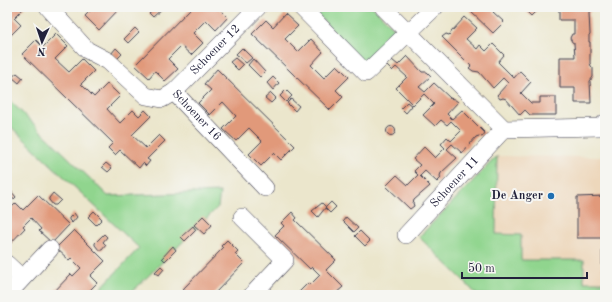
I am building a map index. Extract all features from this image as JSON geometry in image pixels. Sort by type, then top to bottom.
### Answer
[{"type":"street","name":"Schoener 12","points":[[174,92],[258,7]]},
{"type":"street","points":[[301,7],[366,73],[435,7]]},
{"type":"street","points":[[383,7],[504,129],[600,127],[605,123]]},
{"type":"street","name":"Schoener 16","points":[[51,8],[87,50],[108,61],[146,96],[162,99],[174,92],[265,188]]},
{"type":"street","name":"Schoener 11","points":[[406,235],[504,129]]},
{"type":"street","points":[[242,217],[285,260],[255,294]]},
{"type":"street","points":[[7,295],[50,249]]},
{"type":"street","points":[[7,264],[22,278]]},
{"type":"shaded area","name":"De Anger","points":[[497,156],[605,157],[605,282],[584,283],[584,260],[521,260],[496,234]]},
{"type":"green space","points":[[310,7],[373,7],[400,34],[367,67]]},
{"type":"green space","points":[[7,98],[108,196],[220,192],[218,207],[129,295],[108,295],[101,288],[139,248],[7,123]]},
{"type":"green space","points":[[497,156],[496,234],[521,235],[521,260],[584,260],[584,282],[605,282],[605,295],[477,295],[419,237]]},
{"type":"building","points":[[7,7],[25,7],[14,18],[21,25],[7,39]]},
{"type":"building","points":[[90,7],[121,7],[99,30],[85,16],[92,9]]},
{"type":"building","points":[[156,7],[164,7],[153,17],[149,13]]},
{"type":"building","points":[[192,7],[218,7],[228,17],[216,30],[206,20],[193,33],[203,43],[191,55],[181,46],[168,59],[178,69],[165,81],[155,71],[149,78],[135,65]]},
{"type":"building","points":[[472,7],[498,7],[493,12],[504,22],[493,33],[469,10]]},
{"type":"building","points":[[530,7],[537,7],[538,9],[531,16],[526,11]]},
{"type":"building","points":[[559,7],[592,7],[589,13],[590,63],[593,68],[593,77],[590,81],[591,103],[575,103],[575,88],[560,88],[560,57],[575,57],[574,43],[570,38],[572,34],[574,34],[574,20],[559,20]]},
{"type":"building","points":[[285,14],[298,26],[285,39],[298,52],[311,39],[323,52],[311,65],[324,78],[337,65],[349,77],[336,90],[343,97],[330,110],[252,34],[266,20],[273,27]]},
{"type":"building","points":[[465,17],[477,28],[466,39],[477,49],[480,45],[486,51],[493,44],[504,55],[498,62],[514,78],[520,71],[531,82],[521,93],[531,103],[540,103],[540,97],[556,97],[556,115],[530,115],[525,110],[520,115],[506,99],[500,99],[497,95],[508,83],[503,78],[493,88],[479,72],[473,71],[469,68],[471,66],[442,37],[446,34],[449,35]]},
{"type":"building","points":[[135,28],[139,32],[128,43],[124,39]]},
{"type":"building","points":[[56,34],[68,46],[55,59],[69,72],[82,59],[94,71],[81,84],[94,97],[107,84],[120,96],[107,109],[120,123],[133,110],[139,116],[145,110],[151,116],[132,135],[146,148],[159,135],[165,141],[147,159],[150,161],[146,166],[143,163],[139,168],[120,150],[115,155],[108,148],[113,143],[22,54],[36,40],[43,47]]},
{"type":"building","points":[[116,48],[122,54],[117,59],[111,54]]},
{"type":"building","points":[[242,48],[252,58],[246,63],[236,54]]},
{"type":"building","points":[[407,56],[422,72],[427,72],[431,76],[419,87],[425,92],[434,83],[449,98],[458,102],[447,114],[452,119],[462,110],[485,133],[482,137],[476,137],[462,153],[452,144],[447,149],[457,158],[441,173],[441,178],[437,182],[425,171],[420,176],[430,186],[414,200],[414,206],[410,209],[386,186],[397,175],[408,185],[418,175],[414,171],[420,165],[413,159],[424,147],[435,158],[445,148],[441,144],[447,137],[451,141],[461,131],[451,121],[447,125],[441,120],[435,126],[423,115],[434,104],[424,94],[413,105],[396,88],[407,77],[396,67],[392,71],[386,65],[392,60],[398,65]]},
{"type":"building","points":[[235,58],[243,65],[238,70],[230,62]]},
{"type":"building","points":[[253,59],[265,72],[260,77],[248,65]]},
{"type":"building","points":[[217,69],[295,146],[281,160],[274,153],[261,166],[249,154],[262,141],[249,128],[236,141],[223,129],[236,116],[223,102],[210,115],[198,103],[211,90],[204,84]]},
{"type":"building","points":[[17,73],[23,78],[19,83],[12,77]]},
{"type":"building","points":[[273,77],[279,83],[273,90],[267,83]]},
{"type":"building","points":[[286,90],[292,96],[286,102],[280,96]]},
{"type":"building","points":[[271,93],[276,98],[271,103],[265,98]]},
{"type":"building","points":[[291,99],[299,106],[295,111],[287,103]]},
{"type":"building","points":[[407,102],[412,106],[406,113],[401,108]]},
{"type":"building","points":[[389,127],[393,127],[395,131],[393,135],[389,135],[387,133],[387,129]]},
{"type":"building","points":[[106,163],[112,168],[108,172],[102,167]]},
{"type":"building","points":[[11,191],[16,197],[14,199],[11,199],[7,195]]},
{"type":"building","points":[[53,193],[61,200],[56,205],[53,205],[49,200]]},
{"type":"building","points":[[38,195],[69,225],[52,243],[39,231],[41,229],[31,218],[23,226],[25,228],[7,247],[7,212],[16,203],[23,210]]},
{"type":"building","points":[[605,196],[605,238],[577,238],[577,197]]},
{"type":"building","points":[[331,202],[336,207],[330,213],[325,208]]},
{"type":"building","points":[[322,203],[326,207],[318,217],[312,211]]},
{"type":"building","points":[[94,211],[102,219],[96,225],[88,217]]},
{"type":"building","points":[[292,212],[297,218],[295,220],[336,260],[326,270],[343,287],[335,294],[333,292],[331,295],[296,295],[308,283],[310,285],[320,275],[312,267],[310,269],[275,235],[284,226],[281,223]]},
{"type":"building","points":[[74,213],[77,217],[72,223],[69,218]]},
{"type":"building","points":[[203,216],[212,225],[204,234],[194,225]]},
{"type":"building","points":[[346,217],[358,228],[354,232],[343,221]]},
{"type":"building","points":[[193,226],[196,230],[185,241],[181,237]]},
{"type":"building","points":[[74,230],[105,261],[90,276],[97,283],[85,295],[51,295],[71,274],[73,276],[81,268],[71,258],[69,260],[56,248]]},
{"type":"building","points":[[360,231],[370,241],[365,246],[355,236]]},
{"type":"building","points":[[104,234],[107,237],[103,242],[106,245],[102,250],[99,250],[95,243]]},
{"type":"building","points":[[227,240],[238,251],[235,254],[244,263],[213,295],[182,295],[185,291],[183,289],[223,248],[221,246]]},
{"type":"building","points":[[173,246],[176,250],[165,261],[162,258]]},
{"type":"building","points":[[602,246],[605,246],[605,270],[602,270]]},
{"type":"building","points":[[161,266],[164,269],[159,275],[155,272]]},
{"type":"place","name":"De Anger","points":[[551,196]]}]
